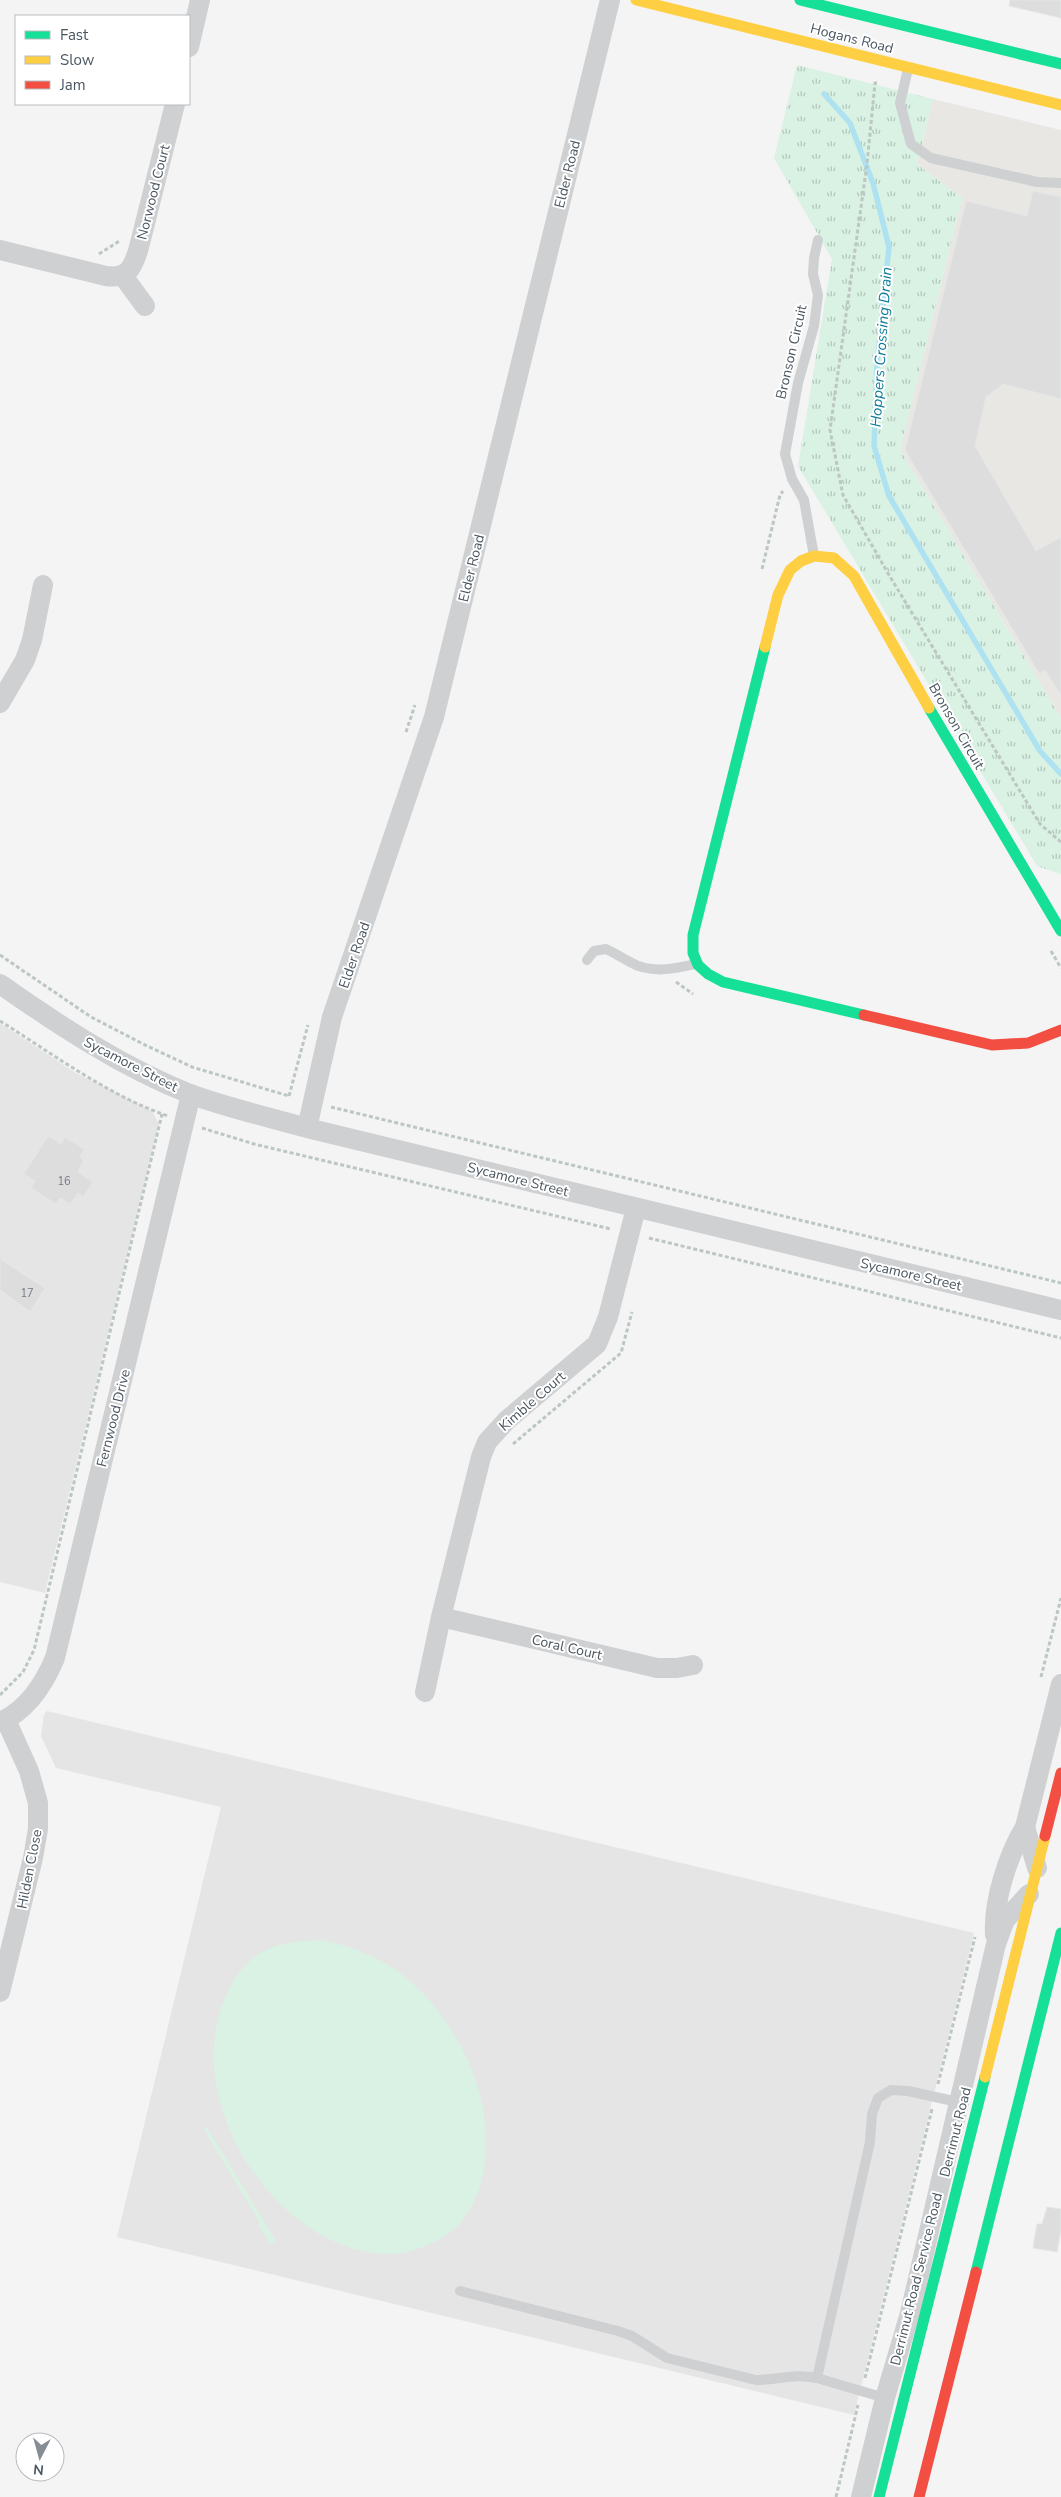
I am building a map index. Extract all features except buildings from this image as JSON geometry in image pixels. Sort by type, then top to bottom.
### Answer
[{"type":"main road","name":"Hogans Road","points":[[636,0],[1061,105]]},
{"type":"main road","name":"Hogans Road","points":[[800,0],[1061,64]]},
{"type":"main road","name":"Bronson Circuit","points":[[814,556],[826,556],[839,561],[854,576],[977,792],[1061,931]]},
{"type":"main road","points":[[814,556],[802,560],[790,570],[777,599],[693,935],[691,951],[696,963],[707,974],[723,982],[992,1045],[1010,1047],[1027,1045],[1061,1030]]},
{"type":"main road","name":"Derrimut Road","points":[[878,2497],[1061,1774]]},
{"type":"main road","points":[[919,2497],[1061,1933]]},
{"type":"street","points":[[190,42],[200,0]]},
{"type":"street","name":"Elder Road","points":[[307,1128],[332,1018],[434,717],[610,0]]},
{"type":"street","name":"Norwood Court","points":[[123,276],[130,271],[138,251],[175,105]]},
{"type":"street","points":[[0,250],[106,276],[123,276],[145,306]]},
{"type":"street","points":[[0,703],[25,660],[32,640],[43,585]]},
{"type":"street","name":"Sycamore Street","points":[[0,984],[71,1032],[121,1061],[191,1094],[307,1128],[1061,1310]]},
{"type":"street","name":"Fernwood Drive","points":[[3,1721],[31,1699],[44,1683],[55,1658],[191,1094]]},
{"type":"street","name":"Kimble Court","points":[[425,1692],[440,1617],[473,1482],[488,1442],[507,1420],[597,1344],[608,1317],[636,1208]]},
{"type":"street","name":"Coral Court","points":[[440,1617],[657,1668],[677,1668],[693,1665]]},
{"type":"street","name":"Derrimut Road Service Road","points":[[996,1944],[998,1904],[1013,1848],[1025,1827],[1061,1684]]},
{"type":"street","name":"Hilden Close","points":[[0,1992],[34,1858],[38,1829],[38,1803],[30,1770],[3,1721]]},
{"type":"street","points":[[1025,1827],[1037,1868]]},
{"type":"street","name":"Derrimut Road Service Road","points":[[860,2497],[885,2398],[910,2313],[996,1944],[1005,1920],[1031,1893]]},
{"type":"lane","points":[[908,67],[900,103],[912,144],[931,158],[1037,182],[1061,183]]},
{"type":"lane","name":"Bronson Circuit","points":[[814,556],[804,500],[792,480],[785,454],[798,383],[814,326],[818,295],[813,266],[818,240]]},
{"type":"lane","points":[[587,960],[594,951],[606,949],[631,963],[651,969],[669,970],[696,963]]},
{"type":"lane","points":[[818,2378],[870,2142],[872,2114],[878,2098],[891,2090],[958,2102]]},
{"type":"lane","points":[[460,2291],[618,2331],[632,2336],[667,2358],[756,2380],[771,2380],[800,2374],[885,2398]]},
{"type":"path","points":[[875,83],[867,164],[830,430],[844,495],[894,583],[1040,824],[1061,842]]},
{"type":"path","points":[[76,268],[121,240],[124,231]]},
{"type":"path","points":[[761,572],[780,495],[792,480]]},
{"type":"path","points":[[405,736],[416,700]]},
{"type":"path","points":[[0,954],[92,1017],[192,1067],[313,1103],[773,1212],[1061,1283]]},
{"type":"path","points":[[669,970],[676,982],[686,991],[699,997]]},
{"type":"path","points":[[289,1096],[310,1018]]},
{"type":"path","points":[[0,1021],[81,1072],[149,1109],[254,1144],[1061,1338]]},
{"type":"path","points":[[0,1695],[24,1672],[34,1650],[162,1114]]},
{"type":"path","points":[[647,1248],[650,1238]]},
{"type":"path","points":[[510,1447],[621,1353],[633,1305]]},
{"type":"path","points":[[1040,1682],[1061,1598]]},
{"type":"path","points":[[836,2497],[976,1932]]},
{"type":"shaded area","points":[[933,99],[1061,130],[1061,718],[900,450],[962,198],[917,164]]},
{"type":"shaded area","points":[[0,1023],[76,1073],[152,1111],[159,1124],[45,1593],[0,1582]]},
{"type":"shaded area","points":[[47,1711],[974,1933],[854,2415],[117,2237],[221,1807],[56,1768],[41,1736],[44,1714]]},
{"type":"green space","points":[[797,65],[933,99],[917,164],[962,198],[900,450],[1061,718],[1061,874],[1037,866],[798,466],[832,259],[774,158]]},
{"type":"green space","points":[[322,1940],[370,1955],[412,1983],[434,2006],[453,2033],[468,2062],[479,2092],[485,2124],[485,2158],[483,2175],[472,2206],[463,2220],[452,2231],[430,2244],[408,2252],[386,2254],[354,2249],[323,2236],[295,2217],[270,2193],[248,2164],[231,2132],[219,2099],[214,2064],[216,2030],[226,1996],[235,1979],[245,1965],[267,1950],[287,1943]]},
{"type":"green space","points":[[207,2128],[276,2241],[270,2244],[258,2224],[260,2223],[204,2129]]},
{"type":"waterway","name":"Hoppers Crossing Drain","points":[[824,94],[850,123],[873,183],[889,247],[877,364],[874,446],[889,496],[1040,751],[1061,774]]},
{"type":"traffic: fast","points":[[800,0],[1061,64]]},
{"type":"traffic: fast","points":[[765,647],[693,935],[693,953],[698,965],[708,974],[723,982],[864,1015]]},
{"type":"traffic: fast","points":[[929,708],[1061,931]]},
{"type":"traffic: fast","points":[[976,2272],[1061,1933]]},
{"type":"traffic: fast","points":[[879,2497],[985,2077]]},
{"type":"traffic: slow","points":[[636,0],[1061,105]]},
{"type":"traffic: slow","points":[[765,647],[778,595],[790,570],[801,561],[814,556],[834,558],[854,576],[929,708]]},
{"type":"traffic: slow","points":[[985,2077],[1045,1836]]},
{"type":"traffic: jam","points":[[864,1015],[992,1045],[1028,1043],[1061,1030]]},
{"type":"traffic: jam","points":[[1045,1836],[1061,1773]]},
{"type":"traffic: jam","points":[[919,2497],[976,2272]]}]
